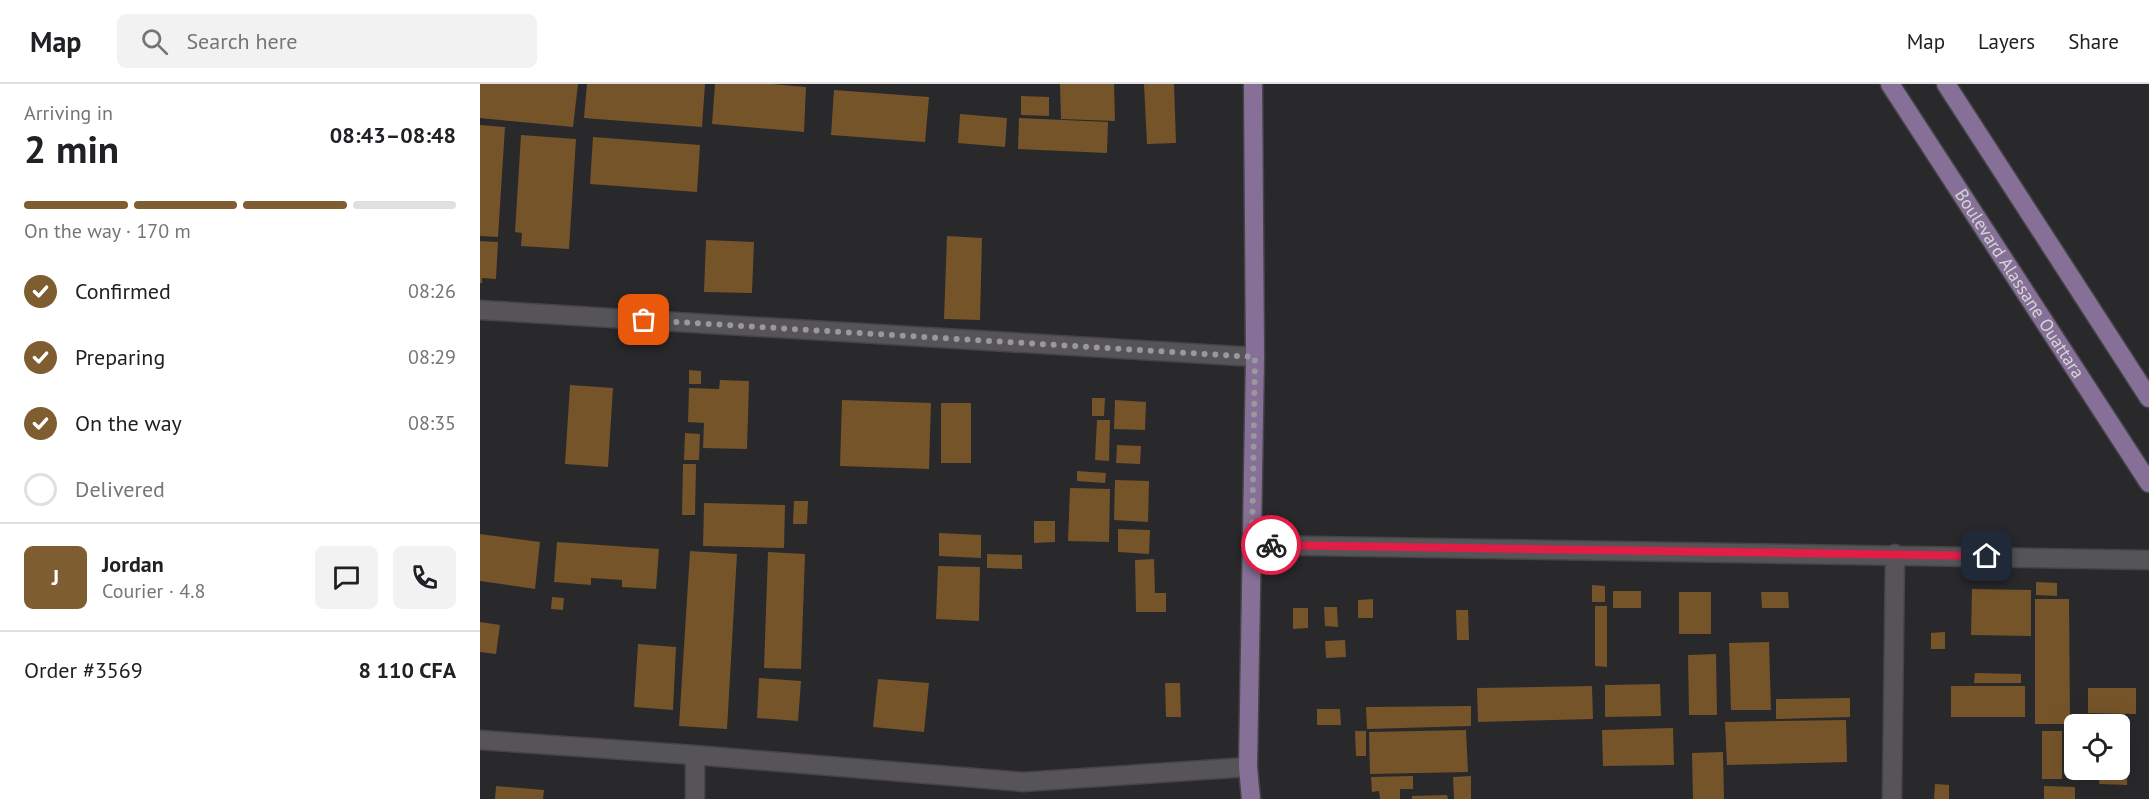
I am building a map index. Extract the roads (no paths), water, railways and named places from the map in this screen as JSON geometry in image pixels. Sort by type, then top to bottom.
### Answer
[{"type":"main road","points":[[1251,799],[1248,767],[1255,357],[1253,84]]},
{"type":"main road","name":"Boulevard Alassane Ouattara","points":[[1890,84],[2149,483]]},
{"type":"main road","points":[[1946,84],[2149,398]]},
{"type":"street","points":[[480,310],[1255,357]]},
{"type":"street","points":[[1252,545],[2149,560]]},
{"type":"street","points":[[1892,799],[1895,554]]},
{"type":"street","points":[[480,740],[695,754],[1023,791],[1248,767]]},
{"type":"street","points":[[695,754],[695,799]]}]
